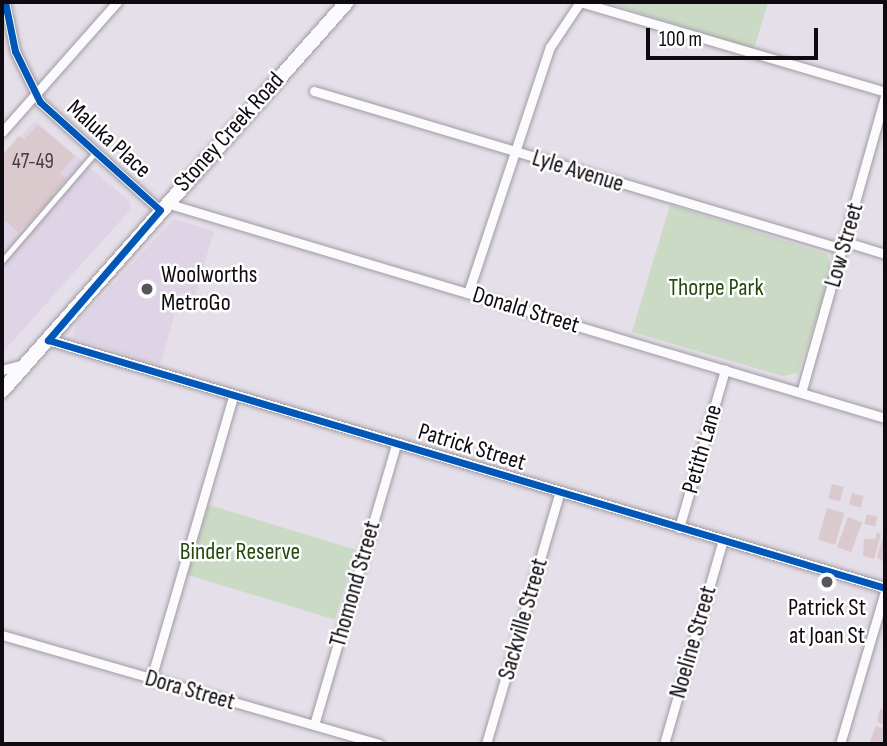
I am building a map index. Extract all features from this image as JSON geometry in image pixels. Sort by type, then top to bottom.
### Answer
[{"type":"main road","name":"Stoney Creek Road","points":[[2,391],[163,206],[347,2]]},
{"type":"street","points":[[5,2],[15,51],[35,94]]},
{"type":"street","points":[[2,132],[117,2]]},
{"type":"street","points":[[468,292],[550,47],[580,2],[885,94]]},
{"type":"street","name":"Lyle Avenue","points":[[314,90],[515,152],[844,246],[885,254]]},
{"type":"street","name":"Maluka Place","points":[[35,94],[95,153],[163,206]]},
{"type":"street","name":"Low Street","points":[[801,393],[885,94]]},
{"type":"street","name":"Donald Street","points":[[163,206],[468,292],[885,418]]},
{"type":"street","name":"Patrick Street","points":[[48,340],[885,590]]},
{"type":"street","points":[[2,370],[28,362]]},
{"type":"street","name":"Petith Lane","points":[[678,528],[725,370]]},
{"type":"street","points":[[151,679],[233,397]]},
{"type":"street","name":"Thomond Street","points":[[314,725],[396,444]]},
{"type":"street","name":"Sackville Street","points":[[486,744],[559,494]]},
{"type":"street","name":"Noeline Street","points":[[664,744],[723,540]]},
{"type":"street","points":[[840,744],[885,590]]},
{"type":"street","name":"Dora Street","points":[[2,635],[379,744]]},
{"type":"lane","points":[[2,261],[95,153]]},
{"type":"shaded area","points":[[35,121],[129,201],[131,209],[2,353],[2,158]]},
{"type":"shaded area","points":[[174,219],[214,231],[195,296],[181,293],[160,365],[73,338],[76,324]]},
{"type":"green space","points":[[606,2],[768,2],[754,49]]},
{"type":"green space","name":"Thorpe Park","points":[[670,205],[827,254],[832,269],[798,373],[783,376],[632,332]]},
{"type":"green space","name":"Binder Reserve","points":[[209,505],[356,550],[335,620],[188,575]]},
{"type":"building","points":[[38,125],[75,156],[60,173],[67,179],[52,194],[55,196],[18,232],[2,218],[2,156],[19,136],[24,140]]},
{"type":"building","points":[[832,484],[844,487],[840,501],[828,499]]},
{"type":"building","points":[[852,493],[864,496],[861,508],[849,505]]},
{"type":"building","points":[[827,508],[844,513],[835,545],[818,540]]},
{"type":"building","points":[[867,514],[878,517],[875,527],[864,524]]},
{"type":"building","points":[[848,517],[862,522],[851,552],[837,547]]},
{"type":"building","points":[[885,531],[885,563],[877,557]]},
{"type":"building","points":[[877,532],[881,535],[874,559],[863,556],[864,539],[875,539]]},
{"type":"building","points":[[880,709],[885,710],[885,726],[877,721]]},
{"type":"building","points":[[876,726],[885,729],[885,744],[869,744]]},
{"type":"cycle path","points":[[5,2],[15,51],[40,102],[160,210],[48,340],[885,588]]},
{"type":"place","name":"Woolworths MetroGo","points":[[147,289]]},
{"type":"place","name":"Patrick St at Joan St","points":[[827,582]]}]
